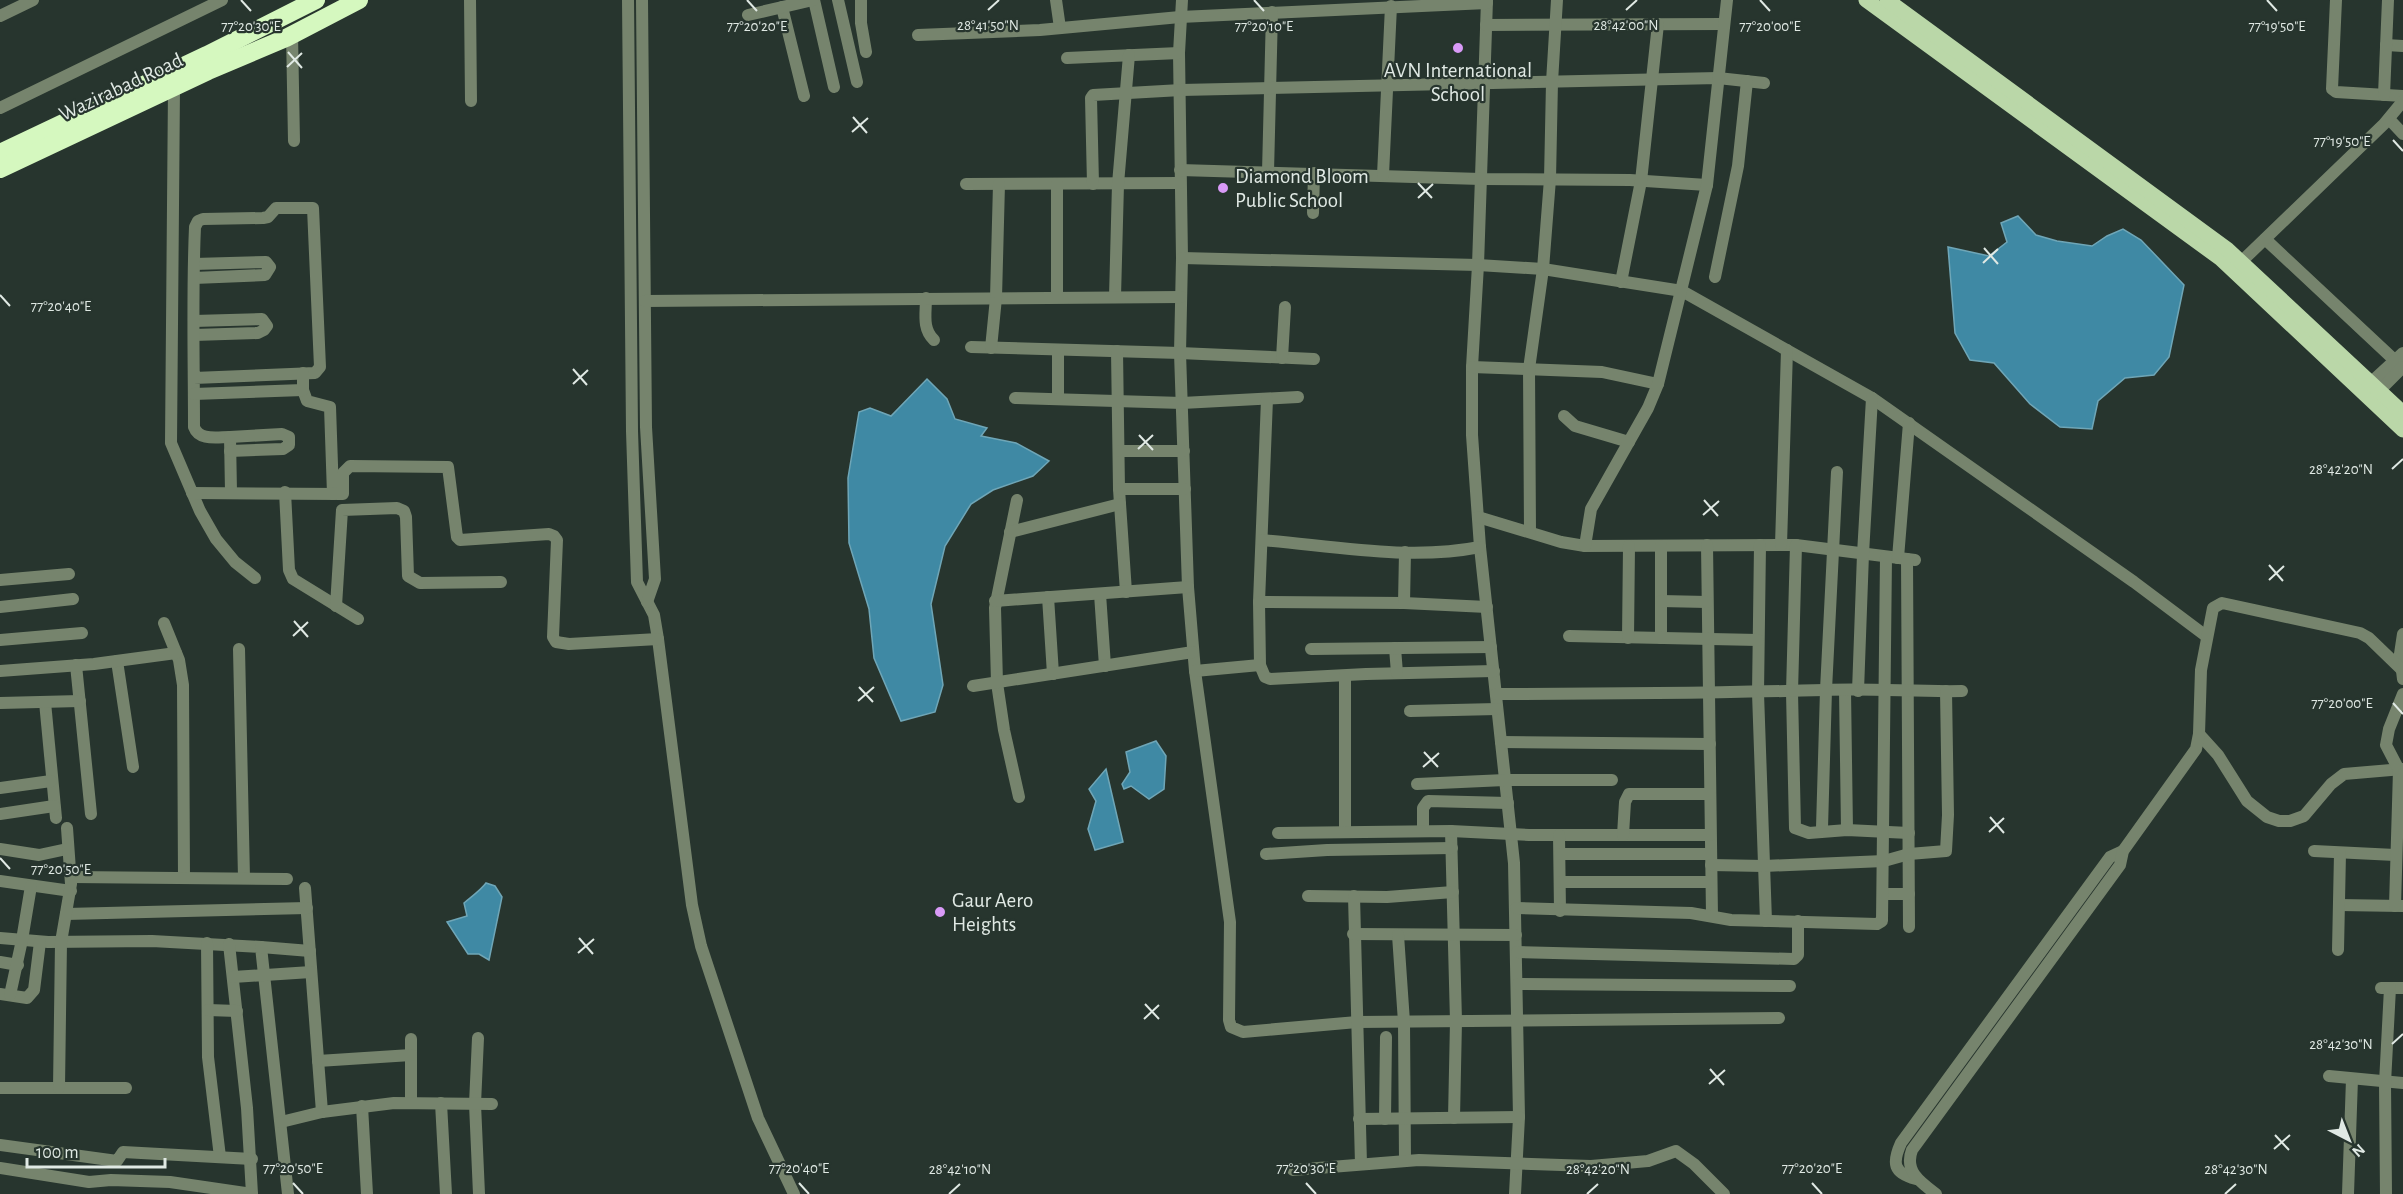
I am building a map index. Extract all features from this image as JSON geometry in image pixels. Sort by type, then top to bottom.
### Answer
[{"type":"highway","name":"Wazirabad Road","points":[[0,153],[207,55],[316,0]]},
{"type":"highway","name":"Wazirabad Road","points":[[0,169],[289,36],[359,0]]},
{"type":"main road","points":[[1866,0],[1996,87],[2242,261],[2371,390],[2403,430]]},
{"type":"main road","points":[[1887,0],[1996,87],[2221,259],[2371,390],[2403,414]]},
{"type":"street","points":[[0,16],[33,0]]},
{"type":"street","points":[[0,108],[222,0]]},
{"type":"street","points":[[470,0],[471,101]]},
{"type":"street","points":[[628,0],[632,431],[637,582],[654,615],[692,906],[701,946],[758,1118],[794,1194]]},
{"type":"street","points":[[642,0],[645,427],[655,579],[647,602]]},
{"type":"street","points":[[748,15],[813,0],[834,87]]},
{"type":"street","points":[[838,0],[857,82]]},
{"type":"street","points":[[861,0],[861,23],[866,52]]},
{"type":"street","points":[[1056,0],[1060,28]]},
{"type":"street","points":[[1182,0],[1179,53],[1182,258],[1180,353],[1188,587],[1195,671],[1230,922],[1229,1020],[1231,1027],[1237,1031],[1252,1032],[1357,1022],[1779,1018]]},
{"type":"street","points":[[1530,532],[1529,369],[1543,269],[1550,179],[1557,0]]},
{"type":"street","points":[[1585,546],[1592,509],[1648,408],[1658,384],[1707,185],[1727,0]]},
{"type":"street","points":[[2336,0],[2332,89],[2336,92],[2403,96]]},
{"type":"street","points":[[2384,95],[2388,0]]},
{"type":"street","points":[[918,35],[1060,28],[1180,17],[1487,2],[1478,265],[1472,367],[1473,459],[1480,547],[1515,864],[1519,1021],[1519,1117],[1515,1194]]},
{"type":"street","points":[[1383,175],[1391,6]]},
{"type":"street","points":[[782,7],[804,96]]},
{"type":"street","points":[[1268,172],[1272,12]]},
{"type":"street","points":[[1621,282],[1641,181],[1658,24]]},
{"type":"street","points":[[1486,25],[1723,24]]},
{"type":"street","points":[[289,36],[294,141]]},
{"type":"street","points":[[2386,45],[2403,46]]},
{"type":"street","points":[[1066,58],[1179,53]]},
{"type":"street","points":[[1115,297],[1118,184],[1130,55]]},
{"type":"street","points":[[1093,184],[1091,98],[1093,95],[1181,90],[1718,78],[1764,83]]},
{"type":"street","points":[[1715,277],[1738,166],[1747,81]]},
{"type":"street","points":[[174,87],[171,443],[175,459],[200,511],[225,552],[255,578]]},
{"type":"street","points":[[2242,261],[2390,119],[2403,101]]},
{"type":"street","points":[[2390,119],[2403,134]]},
{"type":"street","points":[[1180,170],[1481,179],[1641,181],[1707,185]]},
{"type":"street","points":[[1312,213],[1314,173]]},
{"type":"street","points":[[966,184],[1180,183]]},
{"type":"street","points":[[991,348],[996,298],[999,184]]},
{"type":"street","points":[[1057,184],[1057,297]]},
{"type":"street","points":[[194,378],[315,373],[320,367],[312,208],[276,208],[270,216],[263,218],[203,219],[198,221],[195,227],[194,245],[194,264],[194,278],[194,321],[194,335],[194,378],[194,427],[196,433],[202,436],[282,434],[289,437],[289,445],[283,449],[230,451]]},
{"type":"street","points":[[2265,239],[2401,363],[2371,390]]},
{"type":"street","points":[[173,245],[194,245]]},
{"type":"street","points":[[630,249],[644,250]]},
{"type":"street","points":[[1182,258],[1478,265],[1543,269],[1682,291],[1872,398],[2206,636]]},
{"type":"street","points":[[194,264],[266,262],[270,267],[265,275],[194,278]]},
{"type":"street","points":[[645,301],[1181,297]]},
{"type":"street","points":[[926,298],[926,327],[934,340]]},
{"type":"street","points":[[1282,358],[1285,307]]},
{"type":"street","points":[[194,321],[262,319],[267,326],[258,333],[194,335]]},
{"type":"street","points":[[971,347],[1314,359]]},
{"type":"street","points":[[1058,350],[1058,399]]},
{"type":"street","points":[[1781,545],[1787,350]]},
{"type":"street","points":[[1117,351],[1119,489],[1126,592]]},
{"type":"street","points":[[1472,367],[1602,372],[1658,384]]},
{"type":"street","points":[[303,374],[303,390],[307,401],[330,407],[338,494],[342,510],[336,606]]},
{"type":"street","points":[[194,394],[303,390]]},
{"type":"street","points":[[1015,398],[1182,403],[1298,397]]},
{"type":"street","points":[[1858,691],[1872,398]]},
{"type":"street","points":[[1267,399],[1259,602],[1260,665],[1265,677],[1270,679],[1494,671]]},
{"type":"street","points":[[1564,416],[1575,426],[1629,442]]},
{"type":"street","points":[[1516,908],[1691,913],[1731,920],[1877,924],[1883,917],[1885,691],[1901,558],[1909,423]]},
{"type":"street","points":[[230,437],[231,492]]},
{"type":"street","points":[[1119,451],[1184,451]]},
{"type":"street","points":[[338,494],[343,473],[350,466],[448,467],[455,533],[460,540],[549,534],[557,540],[553,637],[556,642],[569,644],[658,639]]},
{"type":"street","points":[[1822,828],[1826,690],[1837,472]]},
{"type":"street","points":[[1119,489],[1185,489]]},
{"type":"street","points":[[285,492],[289,570],[293,579],[358,619]]},
{"type":"street","points":[[192,493],[338,494]]},
{"type":"street","points":[[1017,500],[995,601],[997,683],[1006,740],[1019,797]]},
{"type":"street","points":[[1010,532],[1120,504]]},
{"type":"street","points":[[342,510],[397,508],[404,511],[408,576],[420,583],[501,582]]},
{"type":"street","points":[[1478,517],[1562,542],[1585,546],[1796,545],[1901,558]]},
{"type":"street","points":[[1262,540],[1406,552],[1458,551],[1480,547]]},
{"type":"street","points":[[1707,545],[1707,694],[1710,744],[1712,916]]},
{"type":"street","points":[[1760,545],[1758,693],[1766,921]]},
{"type":"street","points":[[1796,545],[1792,692],[1795,828],[1809,833],[1847,830],[1909,833]]},
{"type":"street","points":[[1628,638],[1629,546]]},
{"type":"street","points":[[1661,546],[1661,638]]},
{"type":"street","points":[[1404,603],[1406,552]]},
{"type":"street","points":[[1901,558],[1908,692],[1909,927]]},
{"type":"street","points":[[0,580],[69,574]]},
{"type":"street","points":[[995,601],[1188,587]]},
{"type":"street","points":[[1100,594],[1105,666]]},
{"type":"street","points":[[1048,597],[1053,674]]},
{"type":"street","points":[[0,607],[73,599]]},
{"type":"street","points":[[1661,601],[1707,602]]},
{"type":"street","points":[[1259,602],[1404,603],[1487,607]]},
{"type":"street","points":[[1916,1179],[1910,1167],[1910,1156],[1919,1140],[2120,865],[2123,851],[2192,757],[2198,743],[2200,684],[2206,636],[2213,608],[2222,603],[2360,633],[2369,638],[2402,674]]},
{"type":"street","points":[[164,623],[176,653],[183,686],[184,878]]},
{"type":"street","points":[[0,640],[82,633]]},
{"type":"street","points":[[2402,674],[2400,654],[2403,634]]},
{"type":"street","points":[[1569,636],[1758,640]]},
{"type":"street","points":[[1311,649],[1491,647]]},
{"type":"street","points":[[1395,648],[1397,673]]},
{"type":"street","points":[[239,649],[244,878]]},
{"type":"street","points":[[974,686],[1193,652]]},
{"type":"street","points":[[0,671],[117,661],[176,653]]},
{"type":"street","points":[[117,661],[133,767]]},
{"type":"street","points":[[76,665],[91,814]]},
{"type":"street","points":[[1195,671],[1260,665]]},
{"type":"street","points":[[1344,676],[1345,832]]},
{"type":"street","points":[[1496,693],[1707,694],[1826,690],[1962,691]]},
{"type":"street","points":[[1845,690],[1847,830]]},
{"type":"street","points":[[1560,854],[1711,859],[1764,866],[1884,861],[1909,854],[1946,851],[1948,816],[1946,691]]},
{"type":"street","points":[[2339,905],[2399,906],[2395,855],[2401,770],[2386,745],[2389,729],[2403,694]]},
{"type":"street","points":[[0,704],[80,701]]},
{"type":"street","points":[[0,814],[55,812],[45,702]]},
{"type":"street","points":[[1410,711],[1497,709]]},
{"type":"street","points":[[2199,734],[2218,755],[2247,801],[2267,817],[2279,820],[2290,821],[2304,816],[2331,784],[2344,774],[2401,770]]},
{"type":"street","points":[[1501,742],[1710,744]]},
{"type":"street","points":[[1417,784],[1505,780],[1612,780]]},
{"type":"street","points":[[0,788],[51,781]]},
{"type":"street","points":[[1623,835],[1625,802],[1629,794],[1710,794]]},
{"type":"street","points":[[1423,831],[1423,808],[1428,801],[1508,803]]},
{"type":"street","points":[[59,1088],[61,942],[71,877],[67,828]]},
{"type":"street","points":[[1278,833],[1451,831],[1559,835],[1710,835]]},
{"type":"street","points":[[1451,831],[1456,1021],[1454,1118]]},
{"type":"street","points":[[1559,835],[1560,911]]},
{"type":"street","points":[[1266,854],[1327,850],[1452,848]]},
{"type":"street","points":[[0,849],[39,855],[67,849]]},
{"type":"street","points":[[1936,1194],[1916,1179],[1906,1177],[1899,1171],[1895,1160],[1901,1143],[2110,857],[2123,851]]},
{"type":"street","points":[[2314,851],[2395,855]]},
{"type":"street","points":[[2338,950],[2340,853]]},
{"type":"street","points":[[71,877],[287,879]]},
{"type":"street","points":[[0,881],[70,891]]},
{"type":"street","points":[[1560,882],[1711,882]]},
{"type":"street","points":[[31,886],[18,965],[5,995],[27,998],[32,994],[40,942]]},
{"type":"street","points":[[306,888],[322,1112]]},
{"type":"street","points":[[1308,896],[1387,897],[1453,892]]},
{"type":"street","points":[[1883,894],[1909,894]]},
{"type":"street","points":[[1354,896],[1353,934],[1361,1164]]},
{"type":"street","points":[[66,914],[307,908]]},
{"type":"street","points":[[1517,952],[1794,959],[1798,955],[1798,921]]},
{"type":"street","points":[[1353,934],[1516,935]]},
{"type":"street","points":[[1398,935],[1404,1022],[1406,1161]]},
{"type":"street","points":[[0,938],[40,942],[207,943],[310,951]]},
{"type":"street","points":[[207,943],[209,1072],[220,1157]]},
{"type":"street","points":[[0,1168],[89,1182],[111,1180],[170,1182],[215,1191],[252,1194],[252,1159],[230,944]]},
{"type":"street","points":[[261,947],[288,1194]]},
{"type":"street","points":[[0,962],[18,965]]},
{"type":"street","points":[[233,977],[311,972]]},
{"type":"street","points":[[1518,984],[1790,986]]},
{"type":"street","points":[[2386,1194],[2385,988],[2403,988]]},
{"type":"street","points":[[208,1010],[237,1011]]},
{"type":"street","points":[[1385,1119],[1386,1037]]},
{"type":"street","points":[[478,1038],[475,1104],[479,1194]]},
{"type":"street","points":[[411,1039],[411,1103]]},
{"type":"street","points":[[318,1061],[411,1055]]},
{"type":"street","points":[[2329,1076],[2403,1083]]},
{"type":"street","points":[[2348,1194],[2352,1079]]},
{"type":"street","points":[[0,1088],[126,1088]]},
{"type":"street","points":[[281,1122],[322,1112],[362,1106],[411,1103],[492,1104]]},
{"type":"street","points":[[441,1103],[446,1194]]},
{"type":"street","points":[[362,1106],[367,1194]]},
{"type":"street","points":[[1359,1119],[1519,1117]]},
{"type":"street","points":[[0,1145],[117,1161],[123,1152],[252,1159]]},
{"type":"street","points":[[1293,1170],[1406,1161],[1591,1166],[1648,1161],[1676,1150],[1694,1164],[1724,1194]]},
{"type":"street","points":[[1895,1160],[1910,1156]]},
{"type":"water","points":[[2018,216],[2036,235],[2057,241],[2092,246],[2123,229],[2141,240],[2184,285],[2169,357],[2154,375],[2125,378],[2098,401],[2092,429],[2060,427],[2030,404],[1994,363],[1970,360],[1955,333],[1948,247],[1989,256],[2007,242],[2001,223]]},
{"type":"water","points":[[927,379],[947,399],[955,419],[987,428],[981,436],[1016,443],[1049,461],[1033,476],[993,490],[971,504],[945,546],[931,604],[943,685],[935,712],[901,721],[874,658],[869,609],[849,543],[848,478],[859,412],[870,408],[891,416]]},
{"type":"water","points":[[1156,741],[1166,756],[1164,789],[1149,799],[1131,786],[1124,789],[1122,784],[1130,772],[1126,752]]},
{"type":"water","points":[[1106,769],[1123,842],[1095,850],[1088,829],[1096,801],[1089,789]]},
{"type":"water","points":[[486,883],[495,886],[502,897],[489,960],[479,954],[468,954],[447,922],[467,916],[464,903]]},
{"type":"place","name":"AVN International School","points":[[1458,48]]},
{"type":"place","name":"Diamond Bloom Public School","points":[[1223,188]]},
{"type":"place","name":"Gaur Aero Heights","points":[[940,912]]}]
